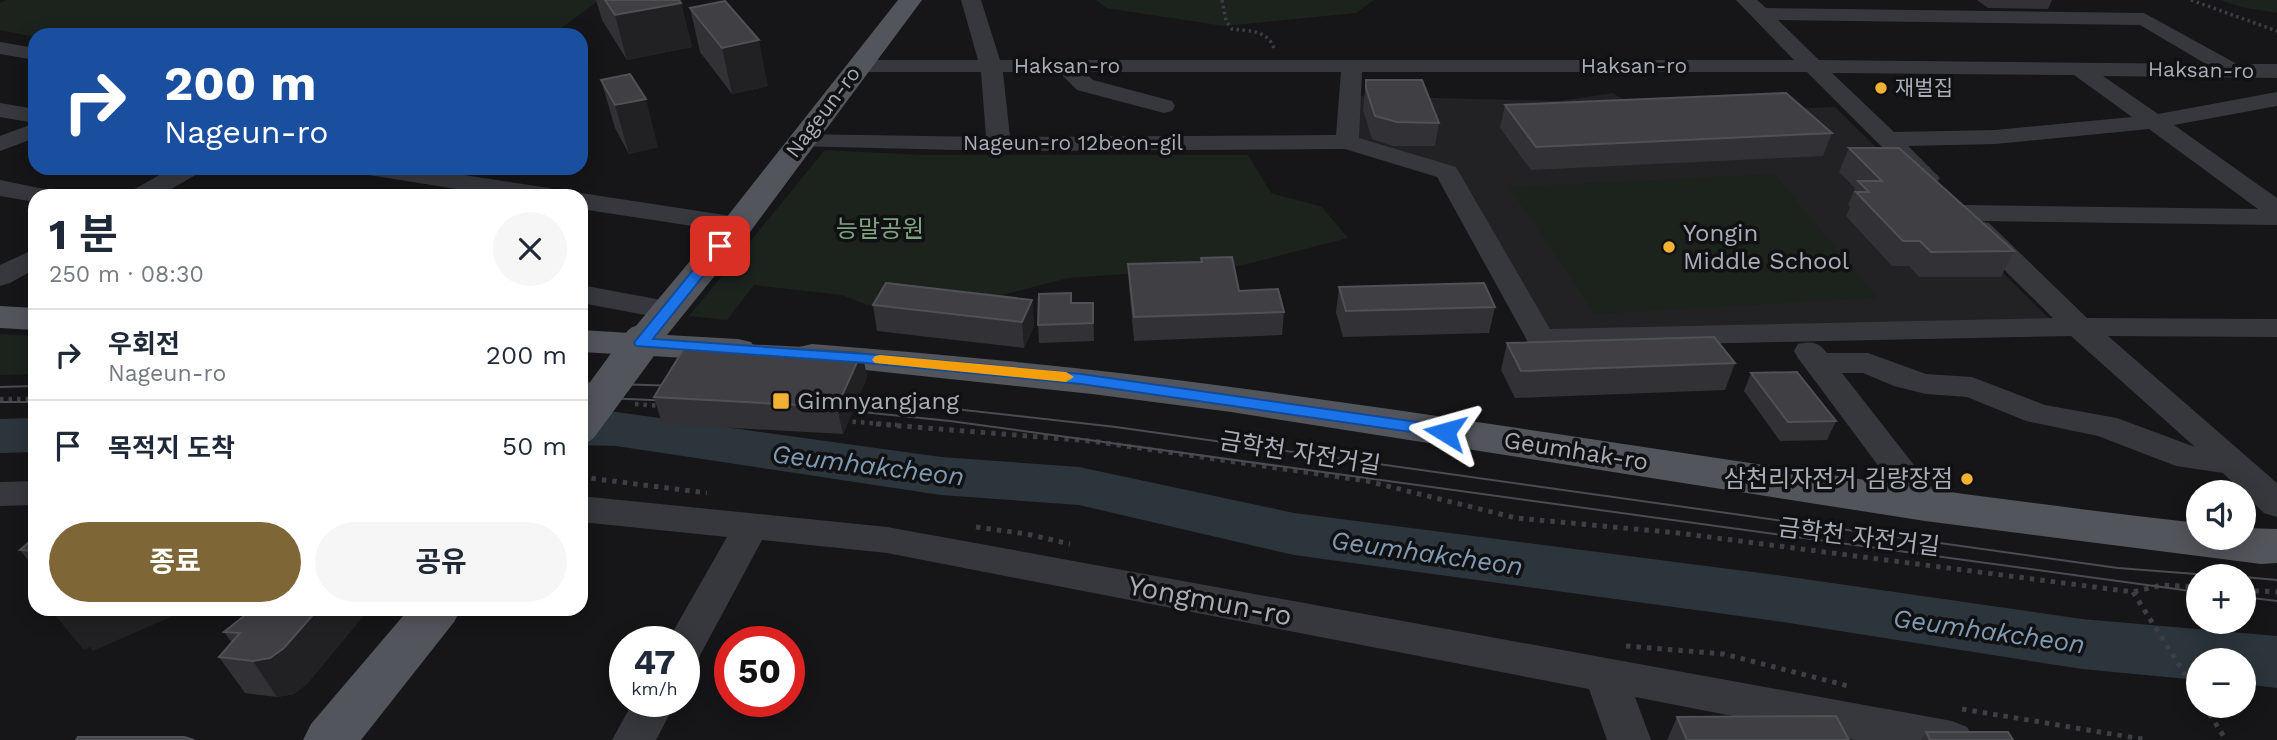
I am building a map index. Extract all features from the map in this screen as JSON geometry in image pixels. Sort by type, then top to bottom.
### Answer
[{"type":"main road","name":"Nageun-ro","points":[[588,415],[641,343],[738,225],[799,141],[910,0]]},
{"type":"main road","points":[[0,317],[28,318]]},
{"type":"main road","name":"Geumhak-ro","points":[[588,341],[867,358],[1081,379],[1549,447],[1928,506],[2261,547],[2277,546]]},
{"type":"main road","points":[[330,740],[431,616]]},
{"type":"street","name":"Haksan-ro","points":[[971,0],[991,66]]},
{"type":"street","points":[[1754,7],[2079,327],[2277,504]]},
{"type":"street","points":[[1754,7],[2144,19],[2233,70]]},
{"type":"street","points":[[0,48],[28,53]]},
{"type":"street","name":"Haksan-ro","points":[[858,66],[1813,66],[2277,71]]},
{"type":"street","points":[[991,66],[999,144]]},
{"type":"street","points":[[1065,66],[1085,85],[1164,106]]},
{"type":"street","points":[[1347,142],[1352,66]]},
{"type":"street","points":[[2078,68],[2277,210]]},
{"type":"street","points":[[1887,139],[1996,136],[2153,122],[2277,99]]},
{"type":"street","points":[[0,110],[28,115]]},
{"type":"street","points":[[0,144],[28,133]]},
{"type":"street","name":"Nageun-ro 12beon-gil","points":[[799,141],[999,144],[1347,142],[1447,172],[1540,338],[1795,333]]},
{"type":"street","points":[[152,189],[178,175]]},
{"type":"street","points":[[413,175],[504,189]]},
{"type":"street","points":[[588,202],[738,225]]},
{"type":"street","points":[[1963,214],[2277,217]]},
{"type":"street","points":[[0,277],[28,261]]},
{"type":"street","points":[[588,295],[667,310]]},
{"type":"street","points":[[1795,333],[2079,327],[2277,328]]},
{"type":"street","points":[[1795,333],[1928,506]]},
{"type":"street","points":[[1818,363],[1868,363],[1915,382],[1972,387],[2038,414],[2105,426],[2188,458],[2233,462]]},
{"type":"street","points":[[0,494],[28,493]]},
{"type":"street","name":"Yongmun-ro","points":[[588,510],[887,540],[1605,674],[1840,729],[1952,740]]},
{"type":"street","points":[[696,626],[751,526]]},
{"type":"street","points":[[1605,674],[1629,740]]},
{"type":"street","points":[[634,740],[647,717]]},
{"type":"path","points":[[1223,0],[1226,21],[1232,29],[1268,36],[1274,43],[1273,48],[1278,52],[1315,66]]},
{"type":"path","points":[[2191,0],[2277,31]]},
{"type":"path","points":[[0,399],[28,399]]},
{"type":"path","points":[[623,403],[665,406]]},
{"type":"path","name":"금학천 자전거길","points":[[832,420],[1091,441],[1367,481],[1516,518],[1678,533],[2133,592],[2162,585],[2186,586]]},
{"type":"path","points":[[2256,591],[2277,592]]},
{"type":"path","points":[[2133,592],[2186,676]]},
{"type":"path","points":[[2212,718],[2226,740]]},
{"type":"shaded area","points":[[1613,93],[1646,114],[1835,107],[2050,319],[1550,330],[1456,171],[1356,140],[1357,96],[1560,101]]},
{"type":"green space","points":[[6,0],[599,0],[561,28],[28,28],[28,36],[0,30],[0,3]]},
{"type":"green space","points":[[1096,0],[1374,0],[1356,13],[1224,26],[1106,8]]},
{"type":"green space","points":[[2220,0],[2277,0],[2277,13],[2241,7]]},
{"type":"green space","name":"능말공원","points":[[825,150],[923,155],[1248,155],[1271,193],[1322,207],[1348,238],[1239,266],[1068,278],[987,299],[867,305],[842,295],[754,285],[727,320],[689,316]]},
{"type":"green space","points":[[1774,174],[1877,298],[1595,314],[1509,187]]},
{"type":"green space","points":[[0,334],[28,336],[28,374],[0,375]]},
{"type":"building","points":[[605,0],[679,0],[681,3],[615,15]]},
{"type":"building","points":[[725,1],[759,40],[722,48],[690,8]]},
{"type":"building","points":[[630,74],[646,99],[615,105],[601,80]]},
{"type":"building","points":[[1366,80],[1422,80],[1439,123],[1397,122],[1375,116]]},
{"type":"building","points":[[1786,93],[1832,133],[1536,147],[1505,105]]},
{"type":"building","points":[[1849,148],[1899,148],[2014,251],[1931,252],[1920,241],[1903,241],[1856,192],[1869,192],[1858,181],[1882,181]]},
{"type":"building","points":[[1232,257],[1239,291],[1278,289],[1284,312],[1134,317],[1128,264],[1202,262],[1201,258]]},
{"type":"building","points":[[886,283],[1032,300],[1022,322],[873,305]]},
{"type":"building","points":[[1484,283],[1495,307],[1346,311],[1339,287]]},
{"type":"building","points":[[1071,293],[1071,303],[1093,303],[1093,323],[1038,325],[1039,294]]},
{"type":"building","points":[[1714,337],[1735,363],[1521,371],[1507,343]]},
{"type":"building","points":[[688,342],[862,351],[837,407],[654,397]]},
{"type":"building","points":[[1797,372],[1836,421],[1788,422],[1751,373]]},
{"type":"building","points":[[244,616],[312,616],[284,648],[270,658],[253,661],[219,657],[240,633],[224,632]]},
{"type":"building","points":[[1836,716],[1849,740],[1687,740],[1677,717]]},
{"type":"building","points":[[1926,732],[2008,732],[2013,740],[1930,740]]},
{"type":"building","points":[[78,737],[184,737],[194,740],[76,740]]},
{"type":"waterway","name":"Geumhakcheon","points":[[588,428],[616,429],[941,476],[1079,486],[1294,534],[1776,598],[2082,644],[2277,662]]},
{"type":"waterway","name":"Geumhakcheon","points":[[0,436],[28,435]]},
{"type":"tram line","points":[[588,383],[680,386]]},
{"type":"tram line","points":[[0,387],[28,386]]},
{"type":"tram line","points":[[838,396],[1116,427],[2118,568],[2186,573]]},
{"type":"tram line","points":[[588,397],[675,401]]},
{"type":"tram line","points":[[0,402],[28,402]]},
{"type":"tram line","points":[[833,409],[950,421],[2186,590]]},
{"type":"tram line","points":[[2256,578],[2277,580]]},
{"type":"tram line","points":[[2256,598],[2277,601]]},
{"type":"slow traffic","points":[[880,360],[1066,377]]},
{"type":"place","name":"재벌집","points":[[1881,88]]},
{"type":"place","name":"Yongin Middle School","points":[[1669,247]]},
{"type":"place","name":"Gimnyangjang","points":[[781,401]]},
{"type":"place","name":"삼천리자전거 김량장점","points":[[1967,479]]},
{"type":"route","points":[[720,246],[641,343],[867,358],[1081,379],[1445,432]]}]
